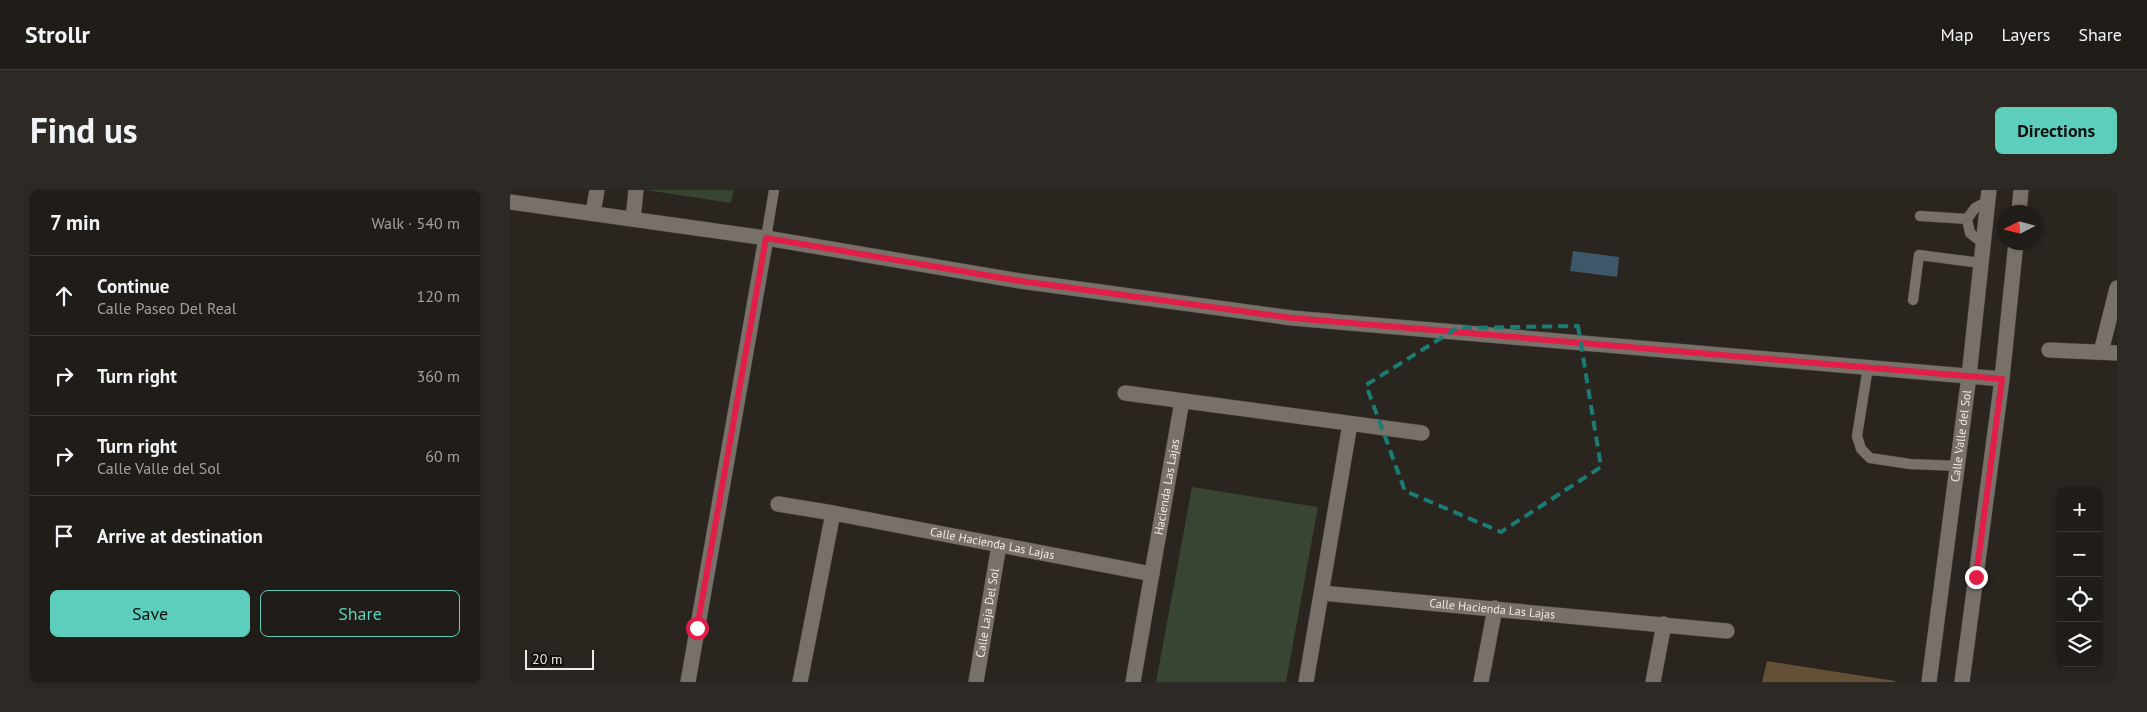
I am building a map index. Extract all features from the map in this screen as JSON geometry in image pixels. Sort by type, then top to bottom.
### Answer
[{"type":"street","points":[[593,212],[597,190]]},
{"type":"street","points":[[633,219],[636,190]]},
{"type":"street","points":[[2020,205],[2021,190]]},
{"type":"street","name":"Calle Valle del Sol","points":[[1929,682],[1970,376],[1989,196]]},
{"type":"street","points":[[510,202],[593,212],[766,238],[1020,281],[1292,318],[2002,379]]},
{"type":"street","points":[[688,682],[766,238]]},
{"type":"street","points":[[1962,682],[2002,379],[2015,250]]},
{"type":"street","points":[[2101,352],[2117,288]]},
{"type":"street","points":[[2049,350],[2117,353]]},
{"type":"street","points":[[1125,393],[1422,433]]},
{"type":"street","name":"Hacienda Las Lajas","points":[[1133,682],[1182,401]]},
{"type":"street","points":[[1306,682],[1350,424]]},
{"type":"street","name":"Calle Hacienda Las Lajas","points":[[778,504],[1152,574]]},
{"type":"street","points":[[800,682],[832,513]]},
{"type":"street","name":"Calle Laja Del Sol","points":[[976,682],[999,545]]},
{"type":"street","name":"Calle Hacienda Las Lajas","points":[[1322,593],[1727,631]]},
{"type":"street","points":[[1481,682],[1495,608]]},
{"type":"street","points":[[1654,682],[1664,624]]},
{"type":"lane","points":[[766,238],[774,190]]},
{"type":"lane","points":[[1984,244],[1970,233],[1967,219],[1975,208],[1989,196]]},
{"type":"lane","points":[[1920,216],[1967,219]]},
{"type":"lane","points":[[1913,300],[1919,255],[1981,263]]},
{"type":"lane","points":[[1868,367],[1857,436],[1861,449],[1870,458],[1910,464],[1958,466]]},
{"type":"highlighted area","points":[[1578,326],[1601,467],[1501,532],[1405,491],[1366,385],[1457,328]]},
{"type":"green space","points":[[646,190],[734,190],[731,203]]},
{"type":"green space","points":[[1192,487],[1318,507],[1286,682],[1156,682]]},
{"type":"water","points":[[1573,251],[1619,257],[1617,277],[1570,271]]},
{"type":"building","points":[[1767,661],[1895,681],[1895,682],[1762,682]]},
{"type":"route","points":[[697,628],[766,238],[1020,281],[1292,318],[2002,379],[1976,577]]}]
